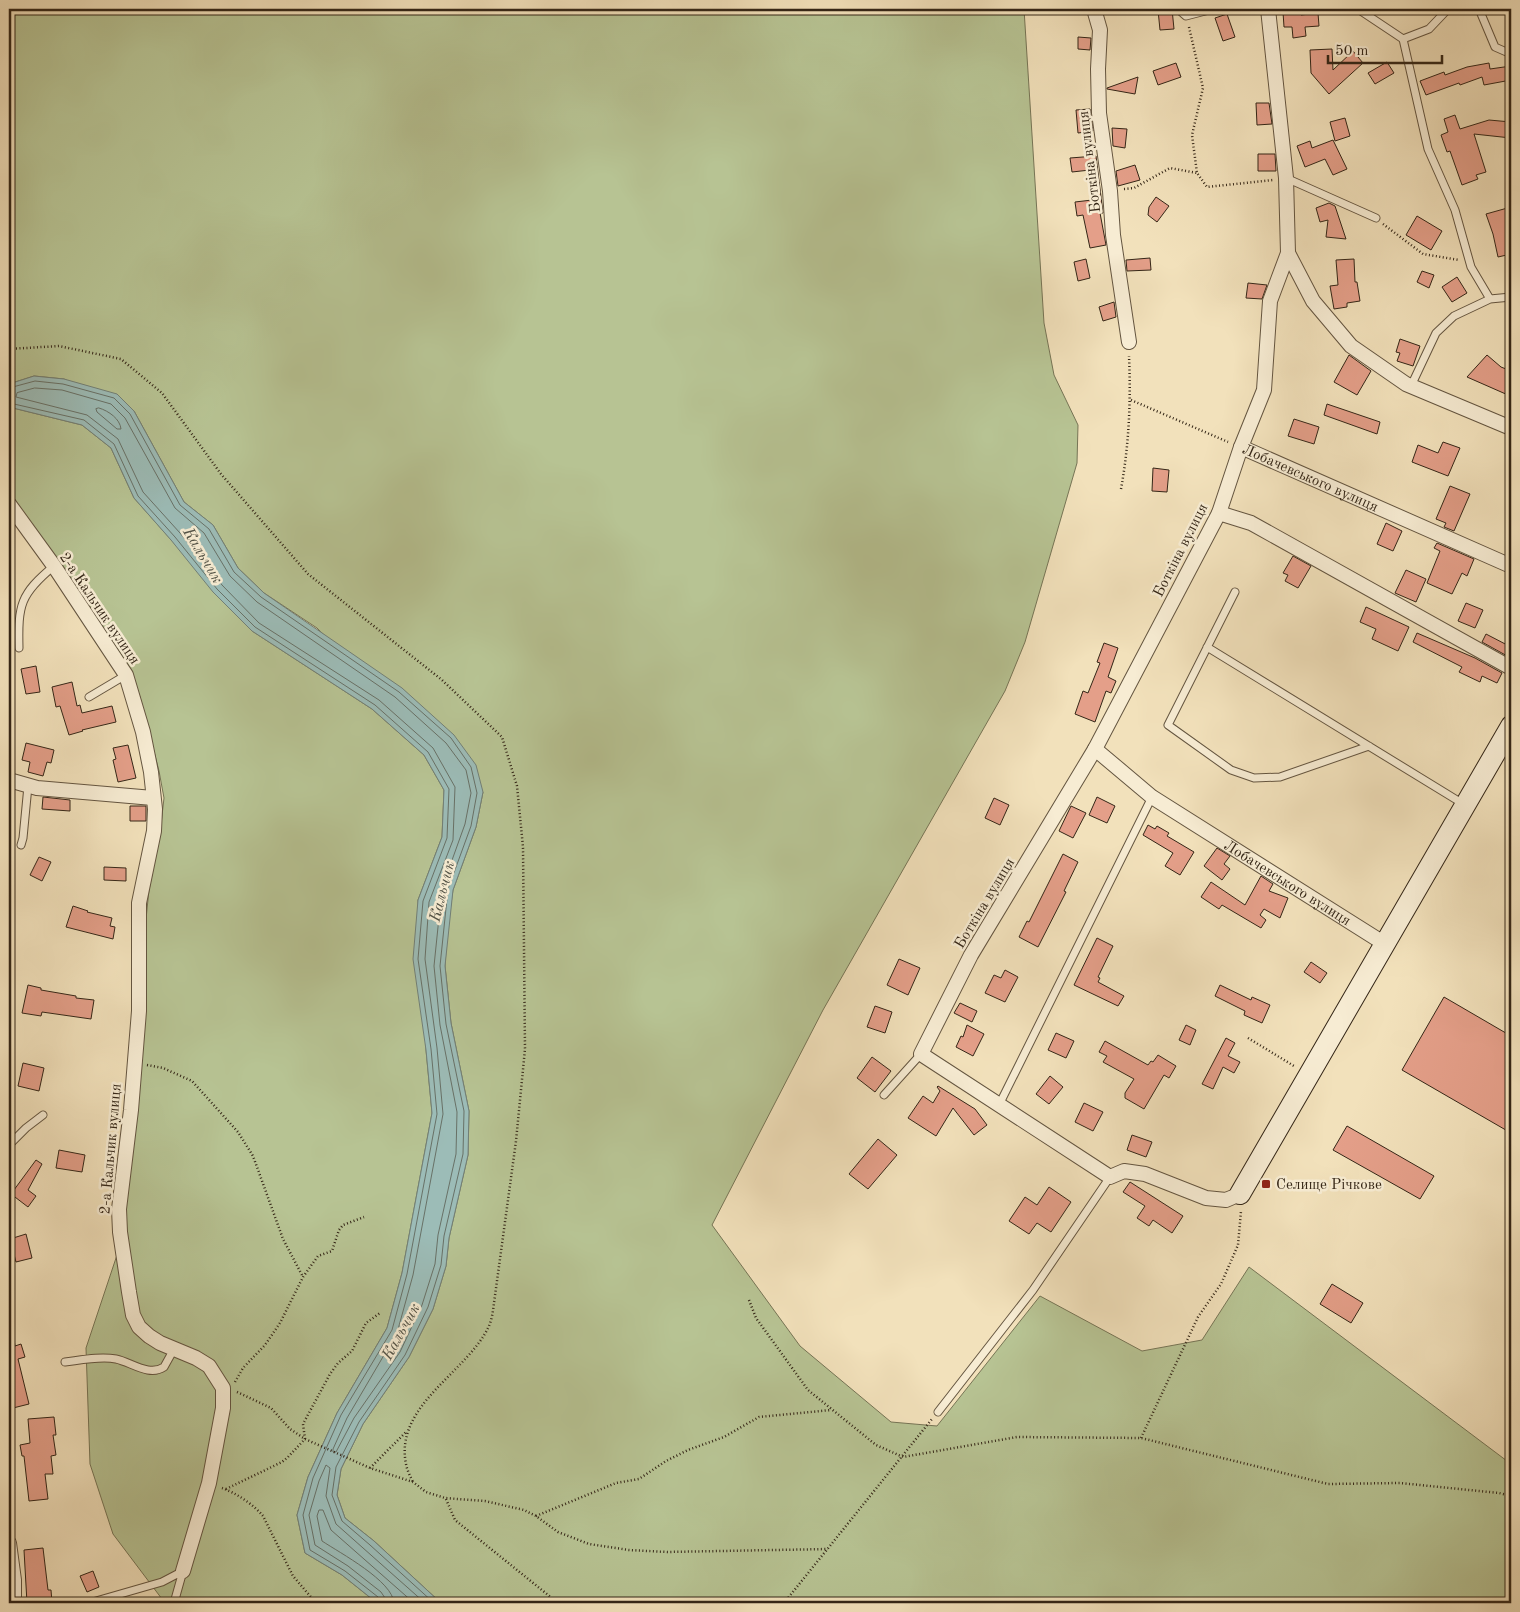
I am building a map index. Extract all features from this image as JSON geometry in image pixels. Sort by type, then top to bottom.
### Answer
[{"type":"street","name":"Боткіна вулиця","points":[[1094,9],[1100,30],[1098,113],[1110,191],[1113,235],[1129,342]]},
{"type":"street","name":"Лобачевського вулиця","points":[[1268,9],[1286,178],[1288,253],[1270,301],[1264,390],[1241,447],[1511,566]]},
{"type":"street","name":"Лобачевського вулиця","points":[[1288,253],[1313,301],[1351,346],[1411,386],[1511,428]]},
{"type":"street","name":"Боткіна вулиця","points":[[921,1054],[971,955],[1096,748],[1218,512],[1241,447]]},
{"type":"street","name":"2-а Кальчик вулиця","points":[[9,504],[54,566],[126,675],[148,753],[155,809],[154,831],[139,903],[139,999],[131,1110],[119,1203],[120,1232],[129,1292],[135,1320],[139,1327],[149,1336],[209,1366],[224,1388],[223,1408],[209,1483],[183,1571]]},
{"type":"street","points":[[1218,512],[1251,523],[1511,668]]},
{"type":"street","points":[[921,1054],[1110,1177],[1124,1171],[1145,1174],[1206,1198],[1226,1200],[1240,1194],[1511,726]]},
{"type":"street","name":"Лобачевського вулиця","points":[[1096,748],[1152,797],[1385,944]]},
{"type":"street","points":[[9,780],[28,786],[153,798]]},
{"type":"street","points":[[9,1543],[14,1580],[14,1603]]},
{"type":"lane","points":[[1178,9],[1186,16],[1213,9]]},
{"type":"lane","points":[[1358,9],[1403,39],[1428,149],[1455,210],[1470,262],[1490,299]]},
{"type":"lane","points":[[1403,39],[1429,29],[1448,9]]},
{"type":"lane","points":[[1479,9],[1495,47],[1511,54]]},
{"type":"lane","points":[[1286,178],[1376,218]]},
{"type":"lane","points":[[1411,386],[1436,332],[1454,316],[1490,299],[1511,296]]},
{"type":"lane","points":[[19,648],[19,614],[22,602],[33,585],[54,566]]},
{"type":"lane","points":[[1235,592],[1168,725],[1231,770],[1254,778],[1280,778],[1369,746]]},
{"type":"lane","points":[[1207,647],[1466,805]]},
{"type":"lane","points":[[89,697],[126,675]]},
{"type":"lane","points":[[21,845],[24,838],[28,786]]},
{"type":"lane","points":[[998,1104],[1152,797]]},
{"type":"lane","points":[[884,1095],[921,1054]]},
{"type":"lane","points":[[9,1145],[43,1115]]},
{"type":"lane","points":[[938,1412],[1033,1290],[1110,1177]]},
{"type":"lane","points":[[65,1362],[98,1358],[115,1359],[155,1371],[164,1367],[174,1348]]},
{"type":"lane","points":[[89,1603],[162,1582],[183,1571]]},
{"type":"lane","points":[[174,1603],[183,1571]]},
{"type":"path","points":[[1186,16],[1203,88],[1192,135],[1197,173],[1207,187],[1286,178]]},
{"type":"path","points":[[1110,191],[1134,188],[1170,168],[1197,173]]},
{"type":"path","points":[[1376,218],[1423,254],[1470,262]]},
{"type":"path","points":[[1121,489],[1127,457],[1131,400],[1129,342]]},
{"type":"path","points":[[9,350],[59,346],[121,359],[162,394],[221,474],[308,574],[442,680],[502,737],[517,786],[523,847],[525,1049],[516,1141],[490,1325],[479,1342],[414,1415],[408,1430],[406,1443],[406,1463],[412,1482]]},
{"type":"path","points":[[1131,400],[1241,447]]},
{"type":"path","points":[[1248,1038],[1309,1076]]},
{"type":"path","points":[[134,1063],[163,1068],[192,1082],[238,1132],[254,1156],[283,1239],[303,1277]]},
{"type":"path","points":[[1141,1438],[1198,1317],[1221,1284],[1238,1245],[1241,1220],[1240,1194]]},
{"type":"path","points":[[364,1217],[343,1225],[337,1232],[332,1251],[318,1256],[303,1277],[280,1323],[265,1345],[243,1368],[232,1389],[271,1408],[290,1429],[305,1439],[370,1468],[412,1482],[426,1492],[445,1498],[485,1500],[524,1510],[558,1532],[589,1544],[628,1550],[667,1552],[828,1549]]},
{"type":"path","points":[[749,1300],[756,1318],[808,1390],[876,1445],[902,1457],[1017,1437],[1141,1438],[1328,1484],[1400,1483],[1499,1493],[1511,1496]]},
{"type":"path","points":[[305,1439],[303,1424],[330,1374],[338,1362],[352,1351],[366,1323],[380,1313]]},
{"type":"path","points":[[536,1516],[616,1483],[639,1479],[666,1461],[724,1436],[759,1418],[831,1410]]},
{"type":"path","points":[[784,1603],[938,1412]]},
{"type":"path","points":[[370,1468],[408,1430]]},
{"type":"path","points":[[226,1489],[282,1462],[305,1439]]},
{"type":"path","points":[[209,1483],[226,1489],[258,1509],[292,1576],[316,1603]]},
{"type":"path","points":[[445,1498],[455,1520],[558,1603]]},
{"type":"green space","points":[[9,9],[1024,9],[1044,323],[1054,375],[1078,425],[1077,463],[1025,642],[1005,691],[823,1010],[712,1225],[800,1346],[891,1422],[937,1426],[1040,1296],[1142,1351],[1202,1340],[1249,1267],[1511,1464],[1511,1603],[441,1603],[374,1541],[345,1518],[337,1495],[341,1469],[363,1424],[409,1357],[433,1309],[446,1266],[449,1238],[468,1155],[469,1111],[451,1023],[445,966],[447,931],[453,890],[476,827],[483,792],[317,628],[264,593],[238,568],[213,525],[184,502],[134,411],[64,379],[34,376],[9,384]]},
{"type":"green space","points":[[13,408],[82,425],[111,448],[134,498],[252,631],[372,709],[424,755],[444,790],[442,837],[418,900],[426,1050],[432,1113],[402,1273],[387,1328],[337,1413],[308,1477],[297,1515],[305,1553],[342,1575],[377,1603],[165,1603],[113,1534],[90,1464],[86,1348],[126,1228],[125,1203],[146,919],[164,798],[159,771],[132,673],[9,494],[9,409]]},
{"type":"water","name":"Кальчик","points":[[34,376],[64,379],[117,394],[134,411],[184,502],[213,525],[238,568],[264,593],[402,688],[454,735],[476,765],[483,792],[476,827],[453,890],[445,966],[451,1023],[469,1111],[468,1155],[449,1238],[446,1266],[433,1309],[409,1357],[363,1424],[341,1469],[337,1495],[345,1518],[374,1541],[441,1603],[377,1603],[342,1575],[305,1553],[297,1515],[308,1477],[337,1413],[387,1328],[402,1273],[432,1113],[426,1050],[413,959],[418,900],[442,837],[444,790],[424,755],[372,709],[252,631],[213,592],[134,498],[111,448],[82,425],[13,408],[9,409],[9,384]]},
{"type":"building","points":[[1172,9],[1174,29],[1160,30],[1158,10]]},
{"type":"building","points":[[1301,10],[1301,15],[1318,13],[1319,26],[1305,27],[1306,36],[1293,38],[1292,27],[1284,27],[1283,12]]},
{"type":"building","points":[[1227,14],[1235,37],[1223,41],[1215,18]]},
{"type":"building","points":[[1078,37],[1091,38],[1090,50],[1078,49]]},
{"type":"building","points":[[1332,49],[1333,70],[1353,51],[1363,63],[1329,94],[1311,73],[1310,50]]},
{"type":"building","points":[[1387,62],[1394,73],[1375,84],[1368,73]]},
{"type":"building","points":[[1176,63],[1181,77],[1158,85],[1153,71]]},
{"type":"building","points":[[1489,63],[1490,69],[1511,66],[1511,80],[1484,85],[1482,77],[1426,95],[1420,81],[1444,72],[1445,75],[1467,67]]},
{"type":"building","points":[[1138,77],[1135,94],[1107,89],[1107,88]]},
{"type":"building","points":[[1256,103],[1269,103],[1272,124],[1257,125]]},
{"type":"building","points":[[1090,109],[1093,131],[1078,133],[1076,110]]},
{"type":"building","points":[[1455,115],[1460,129],[1489,120],[1511,122],[1511,138],[1474,134],[1486,172],[1476,175],[1478,179],[1462,185],[1450,151],[1447,152],[1441,135],[1448,132],[1444,119]]},
{"type":"building","points":[[1345,118],[1350,136],[1335,141],[1330,122]]},
{"type":"building","points":[[1112,128],[1127,129],[1125,148],[1113,146]]},
{"type":"building","points":[[1333,140],[1347,169],[1333,175],[1325,159],[1305,167],[1297,146],[1310,141],[1312,148]]},
{"type":"building","points":[[1258,154],[1275,154],[1276,171],[1258,171]]},
{"type":"building","points":[[1096,156],[1103,213],[1100,213],[1106,245],[1090,248],[1083,215],[1077,216],[1075,202],[1092,200],[1090,170],[1072,172],[1070,158]]},
{"type":"building","points":[[1135,165],[1140,180],[1118,186],[1116,171]]},
{"type":"building","points":[[1156,197],[1169,206],[1157,222],[1148,215],[1149,207]]},
{"type":"building","points":[[1329,203],[1335,206],[1346,239],[1326,237],[1328,220],[1320,222],[1316,208]]},
{"type":"building","points":[[1511,207],[1511,254],[1498,257],[1486,214]]},
{"type":"building","points":[[1417,216],[1442,231],[1431,250],[1406,235]]},
{"type":"building","points":[[1150,258],[1151,270],[1127,271],[1126,260]]},
{"type":"building","points":[[1086,259],[1090,278],[1078,281],[1074,262]]},
{"type":"building","points":[[1354,259],[1355,282],[1357,282],[1360,301],[1347,303],[1347,307],[1334,309],[1330,286],[1338,285],[1336,260]]},
{"type":"building","points":[[1422,271],[1434,275],[1429,288],[1417,282]]},
{"type":"building","points":[[1457,277],[1467,293],[1452,302],[1442,287]]},
{"type":"building","points":[[1248,283],[1267,285],[1262,299],[1246,298]]},
{"type":"building","points":[[1114,302],[1116,317],[1103,321],[1099,307]]},
{"type":"building","points":[[1400,339],[1420,346],[1413,366],[1397,361],[1400,353],[1396,352]]},
{"type":"building","points":[[1349,355],[1371,371],[1357,395],[1334,382]]},
{"type":"building","points":[[1487,355],[1501,367],[1511,371],[1511,388],[1508,395],[1467,377]]},
{"type":"building","points":[[1327,404],[1380,422],[1377,434],[1324,415]]},
{"type":"building","points":[[1294,419],[1319,427],[1314,444],[1288,436]]},
{"type":"building","points":[[1443,442],[1460,448],[1448,476],[1412,462],[1418,445],[1438,453]]},
{"type":"building","points":[[1153,468],[1169,470],[1167,492],[1152,491]]},
{"type":"building","points":[[1450,486],[1470,494],[1454,531],[1444,527],[1446,523],[1436,519]]},
{"type":"building","points":[[1386,523],[1402,531],[1393,551],[1377,544]]},
{"type":"building","points":[[1437,543],[1474,559],[1467,576],[1462,573],[1452,594],[1427,583],[1440,551],[1434,548]]},
{"type":"building","points":[[1293,556],[1311,566],[1298,588],[1285,581],[1288,575],[1283,573]]},
{"type":"building","points":[[1406,570],[1426,579],[1416,602],[1395,593]]},
{"type":"building","points":[[1466,603],[1483,610],[1475,628],[1458,621]]},
{"type":"building","points":[[1366,607],[1409,627],[1398,651],[1372,639],[1376,629],[1360,622]]},
{"type":"building","points":[[1417,633],[1475,658],[1502,673],[1497,683],[1482,676],[1480,682],[1459,672],[1462,667],[1413,642]]},
{"type":"building","points":[[1486,634],[1511,647],[1509,657],[1482,642]]},
{"type":"building","points":[[1104,643],[1118,648],[1108,677],[1116,681],[1111,693],[1106,691],[1095,722],[1075,714],[1083,691],[1088,693],[1100,663],[1097,662]]},
{"type":"building","points":[[36,666],[40,692],[26,694],[21,669]]},
{"type":"building","points":[[72,682],[77,706],[80,705],[82,713],[112,706],[116,722],[69,735],[60,706],[56,707],[52,687]]},
{"type":"building","points":[[26,743],[54,750],[51,763],[47,762],[43,776],[28,772],[30,762],[22,760]]},
{"type":"building","points":[[128,745],[136,778],[118,782],[113,760],[116,759],[113,748]]},
{"type":"building","points":[[43,797],[70,800],[70,811],[42,809]]},
{"type":"building","points":[[1097,797],[1115,806],[1107,823],[1089,815]]},
{"type":"building","points":[[994,798],[1009,805],[1000,825],[985,818]]},
{"type":"building","points":[[130,806],[146,806],[146,821],[130,821]]},
{"type":"building","points":[[1071,806],[1086,813],[1073,838],[1059,831]]},
{"type":"building","points":[[1148,825],[1155,829],[1157,826],[1169,833],[1167,836],[1194,852],[1180,875],[1165,866],[1173,853],[1143,835]]},
{"type":"building","points":[[1217,848],[1230,856],[1224,864],[1230,869],[1222,880],[1204,866]]},
{"type":"building","points":[[1063,854],[1078,862],[1064,891],[1066,892],[1038,947],[1019,937],[1027,921],[1029,922]]},
{"type":"building","points":[[39,857],[51,862],[42,881],[30,875]]},
{"type":"building","points":[[104,867],[126,868],[126,881],[104,880]]},
{"type":"building","points":[[1261,876],[1273,884],[1269,891],[1288,898],[1280,918],[1264,909],[1260,915],[1266,920],[1261,928],[1222,905],[1219,909],[1201,897],[1211,882],[1245,905]]},
{"type":"building","points":[[73,906],[87,912],[112,918],[110,926],[115,927],[113,939],[66,927]]},
{"type":"building","points":[[1097,938],[1113,946],[1098,977],[1100,978],[1098,982],[1124,996],[1118,1006],[1074,985]]},
{"type":"building","points":[[899,959],[920,968],[908,995],[887,985]]},
{"type":"building","points":[[1311,962],[1327,973],[1320,983],[1304,972]]},
{"type":"building","points":[[1005,970],[1018,977],[1005,1002],[985,993],[994,975],[1001,978]]},
{"type":"building","points":[[28,985],[41,988],[41,990],[76,996],[76,998],[94,1000],[91,1019],[42,1012],[41,1016],[22,1013]]},
{"type":"building","points":[[1220,985],[1251,1000],[1252,997],[1270,1005],[1262,1023],[1244,1015],[1245,1011],[1215,996]]},
{"type":"building","points":[[1444,997],[1511,1036],[1511,1133],[1402,1070]]},
{"type":"building","points":[[960,1003],[977,1011],[972,1022],[954,1013]]},
{"type":"building","points":[[875,1006],[892,1012],[885,1033],[867,1027]]},
{"type":"building","points":[[967,1025],[984,1034],[973,1056],[956,1047],[961,1036],[963,1037]]},
{"type":"building","points":[[1186,1025],[1196,1030],[1190,1045],[1179,1040]]},
{"type":"building","points":[[1056,1033],[1074,1041],[1066,1058],[1048,1050]]},
{"type":"building","points":[[1226,1038],[1235,1043],[1228,1056],[1240,1062],[1234,1073],[1223,1067],[1213,1089],[1202,1084]]},
{"type":"building","points":[[1105,1041],[1148,1065],[1158,1055],[1176,1066],[1169,1078],[1164,1075],[1144,1109],[1125,1098],[1125,1093],[1134,1079],[1103,1062],[1107,1056],[1099,1052]]},
{"type":"building","points":[[872,1057],[891,1071],[875,1092],[857,1078]]},
{"type":"building","points":[[23,1063],[44,1068],[39,1091],[18,1086]]},
{"type":"building","points":[[1050,1076],[1063,1087],[1049,1104],[1036,1094]]},
{"type":"building","points":[[938,1086],[975,1109],[987,1125],[974,1135],[953,1108],[936,1136],[908,1118],[923,1096],[933,1103],[940,1091]]},
{"type":"building","points":[[1084,1103],[1103,1112],[1093,1131],[1075,1122]]},
{"type":"building","points":[[1347,1126],[1434,1176],[1420,1199],[1333,1150]]},
{"type":"building","points":[[1132,1135],[1152,1142],[1146,1157],[1127,1150]]},
{"type":"building","points":[[878,1139],[897,1155],[868,1189],[849,1174]]},
{"type":"building","points":[[59,1150],[85,1155],[82,1172],[56,1168]]},
{"type":"building","points":[[36,1160],[42,1164],[28,1190],[36,1196],[28,1207],[11,1194]]},
{"type":"building","points":[[1130,1182],[1183,1216],[1172,1233],[1153,1220],[1149,1226],[1137,1218],[1145,1206],[1123,1192]]},
{"type":"building","points":[[1049,1187],[1071,1202],[1051,1232],[1037,1223],[1029,1234],[1009,1221],[1025,1197],[1037,1205]]},
{"type":"building","points":[[26,1234],[32,1258],[16,1262],[10,1239]]},
{"type":"building","points":[[1332,1284],[1363,1303],[1351,1323],[1320,1304]]},
{"type":"building","points":[[14,1339],[15,1346],[21,1344],[25,1357],[18,1359],[29,1404],[9,1409],[9,1340]]},
{"type":"building","points":[[54,1417],[56,1435],[53,1435],[56,1455],[51,1456],[53,1474],[45,1474],[48,1499],[29,1501],[24,1456],[22,1456],[20,1445],[30,1443],[28,1419]]},
{"type":"building","points":[[43,1548],[48,1590],[51,1590],[52,1603],[27,1603],[24,1550]]},
{"type":"building","points":[[93,1571],[99,1587],[87,1592],[80,1576]]},
{"type":"place","name":"Селище Річкове","points":[[1266,1184]]}]
